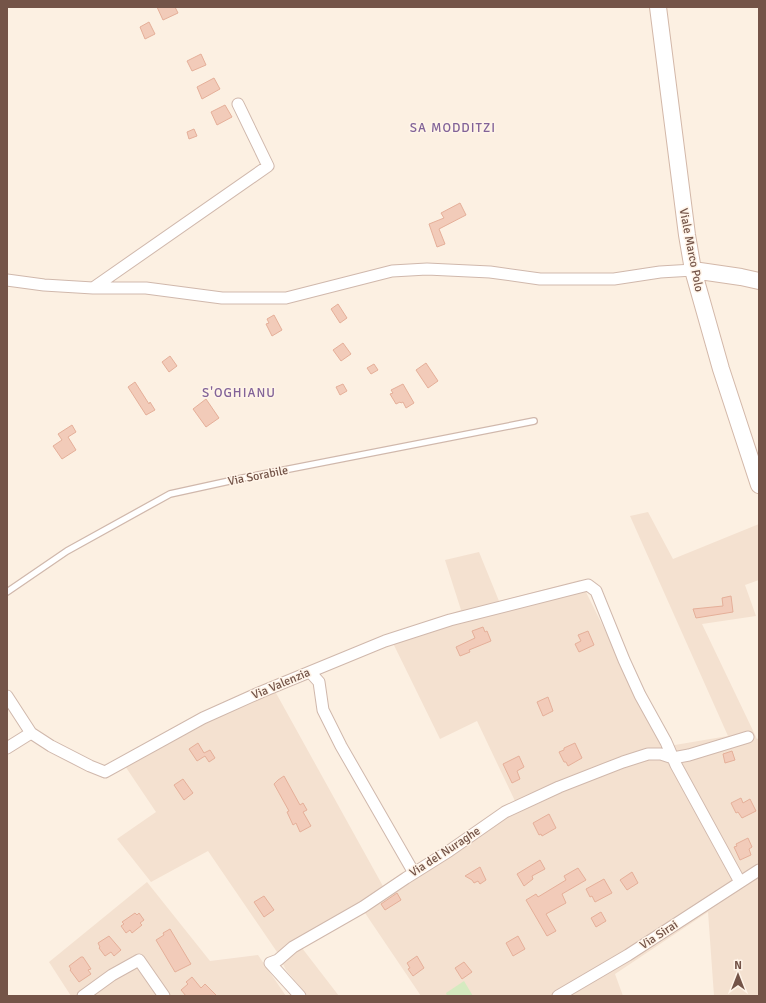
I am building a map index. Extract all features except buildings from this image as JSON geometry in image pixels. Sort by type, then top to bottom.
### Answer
[{"type":"main road","name":"Viale Marco Polo","points":[[658,7],[687,235],[693,270],[721,369],[759,484]]},
{"type":"main road","points":[[693,270],[759,281]]},
{"type":"street","points":[[92,288],[268,166],[238,104]]},
{"type":"street","points":[[7,280],[44,285],[92,288],[146,288],[222,298],[286,298],[392,271],[427,269],[490,272],[540,279],[574,279],[614,278],[660,272],[693,270]]},
{"type":"street","name":"Via Valenzia","points":[[7,696],[31,733],[51,746],[105,772],[203,718],[261,692],[385,641],[450,620],[588,585],[596,591],[640,695],[666,742],[673,758]]},
{"type":"street","points":[[310,672],[319,682],[323,710],[341,746],[414,873]]},
{"type":"street","points":[[7,748],[31,733]]},
{"type":"street","name":"Via del Nuraghe","points":[[300,996],[270,963],[278,960],[293,947],[363,907],[449,851],[505,812],[559,787],[648,754],[661,754],[673,758],[690,755],[748,737]]},
{"type":"street","points":[[673,758],[740,882]]},
{"type":"street","name":"Via Sirai","points":[[558,996],[628,955],[759,870]]},
{"type":"street","points":[[83,996],[112,975],[139,960],[164,996]]},
{"type":"lane","name":"Via Sorabile","points":[[7,592],[68,551],[170,494],[242,478],[534,421]]},
{"type":"shaded area","points":[[648,512],[673,559],[759,524],[759,580],[745,585],[756,616],[702,624],[757,739],[759,738],[759,996],[714,996],[708,912],[615,974],[623,996],[421,996],[365,913],[302,948],[339,996],[308,996],[286,970],[277,952],[208,851],[151,882],[117,839],[156,812],[125,766],[271,684],[384,888],[515,801],[477,721],[440,739],[389,635],[461,610],[445,560],[479,552],[499,601],[580,580],[663,747],[728,736],[630,516]]},
{"type":"shaded area","points":[[147,882],[210,961],[258,955],[286,996],[71,996],[49,962]]},
{"type":"green space","points":[[464,981],[473,996],[447,996],[446,993]]},
{"type":"district","name":"SA MODDITZI","points":[[453,128]]},
{"type":"district","name":"S'OGHIANU","points":[[239,393]]}]
